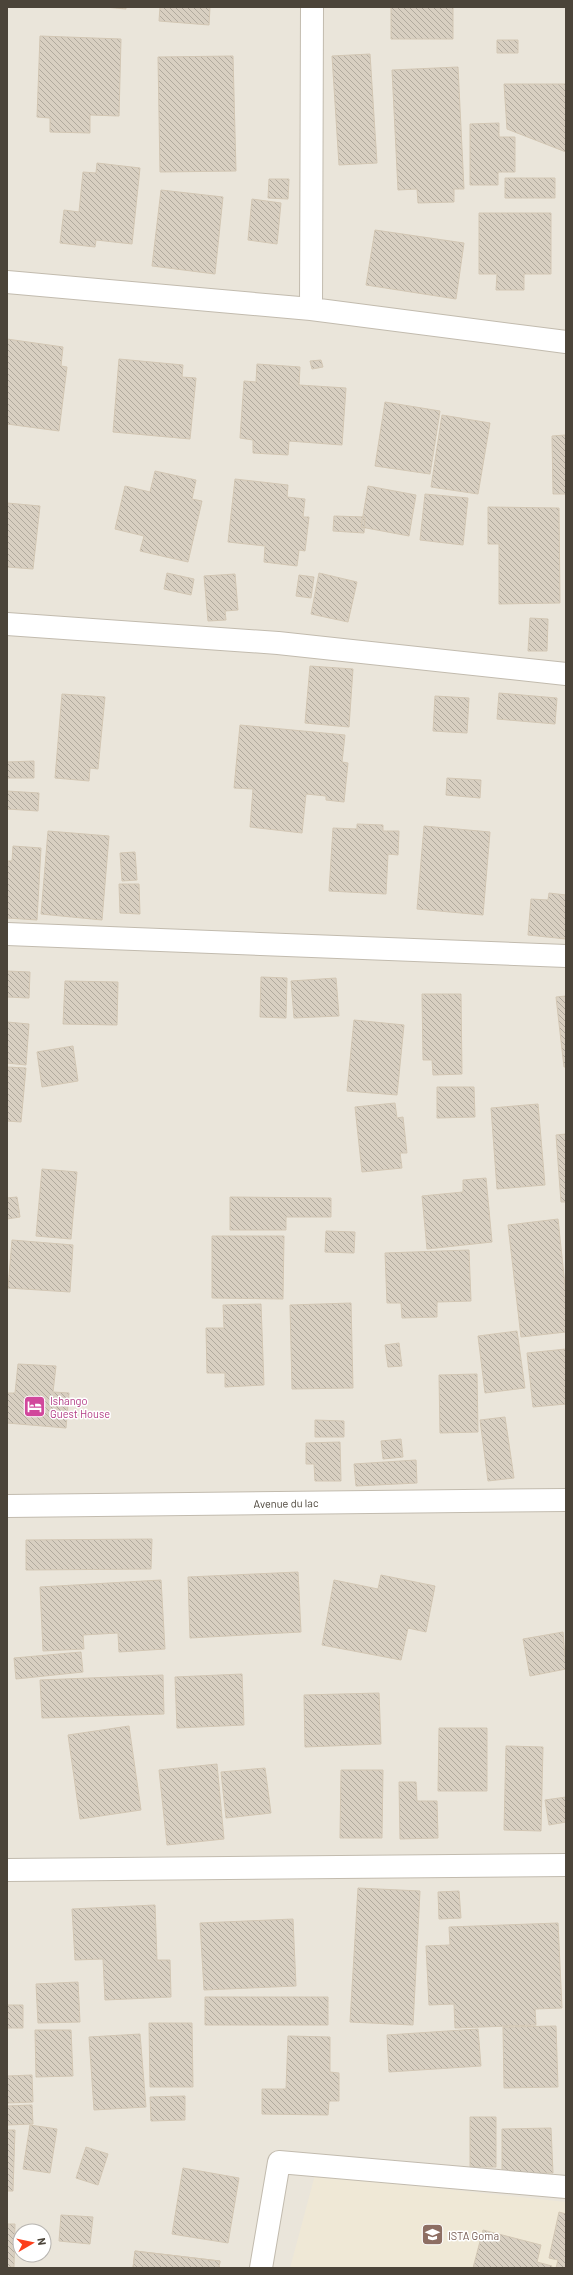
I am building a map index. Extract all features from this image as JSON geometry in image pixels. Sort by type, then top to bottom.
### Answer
[{"type":"street","points":[[311,309],[312,7]]},
{"type":"street","points":[[7,282],[311,309],[566,342]]},
{"type":"street","points":[[7,624],[278,642],[566,674]]},
{"type":"street","points":[[7,934],[566,956]]},
{"type":"street","name":"Avenue du lac","points":[[7,1506],[566,1500]]},
{"type":"street","points":[[7,1870],[566,1865]]},
{"type":"street","points":[[262,2268],[279,2162],[566,2186]]},
{"type":"shaded area","points":[[7,7],[566,7],[566,2268],[7,2268]]},
{"type":"shaded area","name":"ISTA Goma","points":[[315,2175],[566,2202],[566,2268],[290,2268]]},
{"type":"building","points":[[105,7],[126,7],[126,9]]},
{"type":"building","points":[[160,7],[210,7],[209,25],[159,21]]},
{"type":"building","points":[[391,7],[453,7],[453,39],[391,39]]},
{"type":"building","points":[[40,36],[121,39],[119,116],[90,115],[90,133],[50,132],[50,118],[37,117]]},
{"type":"building","points":[[497,40],[518,40],[518,53],[497,53]]},
{"type":"building","points":[[370,54],[377,163],[339,165],[332,56]]},
{"type":"building","points":[[233,56],[236,171],[160,172],[158,57]]},
{"type":"building","points":[[458,67],[464,189],[454,189],[454,202],[418,203],[417,189],[398,190],[392,70]]},
{"type":"building","points":[[504,84],[566,84],[566,152],[507,129]]},
{"type":"building","points":[[499,123],[499,137],[515,137],[515,172],[498,172],[498,185],[470,185],[470,124]]},
{"type":"building","points":[[97,163],[140,168],[132,244],[96,240],[95,247],[60,243],[64,210],[79,212],[83,172],[96,173]]},
{"type":"building","points":[[505,178],[555,178],[555,198],[505,198]]},
{"type":"building","points":[[269,179],[289,179],[288,199],[268,198]]},
{"type":"building","points":[[161,190],[223,197],[215,274],[152,266]]},
{"type":"building","points":[[252,199],[281,203],[277,244],[248,240]]},
{"type":"building","points":[[479,213],[551,213],[551,274],[524,274],[524,290],[496,290],[497,274],[479,274]]},
{"type":"building","points":[[375,230],[464,243],[456,299],[366,285]]},
{"type":"building","points":[[7,339],[63,347],[61,366],[67,367],[59,431],[7,424]]},
{"type":"building","points":[[119,359],[183,365],[182,377],[196,378],[190,439],[113,432]]},
{"type":"building","points":[[321,360],[323,367],[312,369],[310,361]]},
{"type":"building","points":[[257,364],[300,367],[299,385],[346,388],[342,445],[289,441],[288,455],[253,453],[253,440],[240,438],[244,381],[256,382]]},
{"type":"building","points":[[385,402],[440,411],[430,474],[375,466]]},
{"type":"building","points":[[442,415],[490,423],[478,494],[431,487]]},
{"type":"building","points":[[566,435],[566,494],[553,494],[552,436]]},
{"type":"building","points":[[155,471],[196,480],[192,499],[202,501],[188,562],[140,551],[144,536],[115,529],[125,486],[150,492]]},
{"type":"building","points":[[235,479],[288,485],[287,497],[305,499],[303,517],[309,517],[305,551],[299,550],[297,566],[264,562],[265,546],[228,542]]},
{"type":"building","points":[[368,486],[416,495],[409,536],[361,527]]},
{"type":"building","points":[[425,494],[468,498],[463,545],[420,540]]},
{"type":"building","points":[[7,503],[40,506],[33,569],[7,567]]},
{"type":"building","points":[[488,507],[559,508],[560,603],[499,604],[499,544],[488,544]]},
{"type":"building","points":[[334,516],[365,517],[364,533],[333,531]]},
{"type":"building","points":[[167,573],[194,579],[191,595],[164,589]]},
{"type":"building","points":[[319,573],[357,582],[348,622],[311,614]]},
{"type":"building","points":[[235,574],[238,610],[225,611],[226,620],[208,621],[204,576]]},
{"type":"building","points":[[299,575],[314,577],[311,598],[296,596]]},
{"type":"building","points":[[530,618],[548,619],[547,651],[528,651]]},
{"type":"building","points":[[310,666],[353,669],[349,727],[305,723]]},
{"type":"building","points":[[499,693],[557,698],[555,724],[497,719]]},
{"type":"building","points":[[62,694],[105,697],[98,769],[90,768],[89,781],[55,778]]},
{"type":"building","points":[[435,696],[469,698],[467,733],[433,731]]},
{"type":"building","points":[[240,725],[345,735],[342,762],[348,763],[344,802],[326,800],[326,796],[306,794],[302,833],[250,827],[253,789],[234,788]]},
{"type":"building","points":[[34,761],[34,778],[7,778],[7,762]]},
{"type":"building","points":[[447,778],[481,780],[480,798],[446,795]]},
{"type":"building","points":[[7,791],[39,793],[38,811],[7,809]]},
{"type":"building","points":[[357,824],[383,825],[383,831],[399,831],[398,855],[388,854],[386,894],[329,891],[333,828],[357,829]]},
{"type":"building","points":[[424,826],[490,832],[483,915],[417,909]]},
{"type":"building","points":[[48,831],[109,836],[102,920],[41,914]]},
{"type":"building","points":[[13,846],[41,848],[37,920],[7,918],[7,861],[12,861]]},
{"type":"building","points":[[135,852],[137,880],[122,881],[120,853]]},
{"type":"building","points":[[119,884],[139,884],[140,914],[120,913]]},
{"type":"building","points":[[549,893],[566,895],[566,939],[528,935],[531,899],[548,900]]},
{"type":"building","points":[[7,971],[30,972],[29,998],[7,997]]},
{"type":"building","points":[[261,977],[287,978],[286,1018],[260,1017]]},
{"type":"building","points":[[336,978],[339,1016],[294,1018],[291,981]]},
{"type":"building","points":[[65,981],[118,982],[117,1025],[63,1024]]},
{"type":"building","points":[[422,994],[461,994],[462,1074],[433,1075],[432,1060],[423,1060]]},
{"type":"building","points":[[566,996],[566,1067],[564,1067],[556,997]]},
{"type":"building","points":[[354,1020],[404,1025],[397,1095],[347,1091]]},
{"type":"building","points":[[7,1022],[29,1024],[26,1065],[7,1063]]},
{"type":"building","points":[[73,1046],[78,1081],[42,1087],[37,1052]]},
{"type":"building","points":[[7,1067],[26,1068],[21,1122],[7,1121]]},
{"type":"building","points":[[437,1087],[474,1087],[475,1117],[437,1118]]},
{"type":"building","points":[[395,1103],[397,1118],[403,1117],[407,1153],[400,1153],[402,1168],[362,1172],[355,1107]]},
{"type":"building","points":[[538,1104],[545,1185],[497,1189],[491,1108]]},
{"type":"building","points":[[566,1134],[566,1202],[561,1202],[556,1135]]},
{"type":"building","points":[[42,1169],[77,1172],[71,1239],[36,1236]]},
{"type":"building","points":[[486,1178],[492,1242],[427,1249],[422,1196],[463,1192],[463,1180]]},
{"type":"building","points":[[17,1197],[20,1217],[7,1219],[7,1198]]},
{"type":"building","points":[[230,1197],[331,1198],[331,1217],[286,1217],[286,1230],[230,1230]]},
{"type":"building","points":[[558,1219],[566,1295],[566,1332],[521,1337],[508,1225]]},
{"type":"building","points":[[326,1231],[355,1232],[354,1253],[325,1252]]},
{"type":"building","points":[[212,1236],[284,1236],[283,1299],[212,1298]]},
{"type":"building","points":[[12,1240],[73,1245],[70,1292],[8,1288]]},
{"type":"building","points":[[469,1250],[471,1301],[437,1302],[437,1317],[402,1318],[401,1303],[387,1303],[385,1253]]},
{"type":"building","points":[[351,1303],[353,1388],[292,1389],[290,1305]]},
{"type":"building","points":[[261,1304],[264,1385],[225,1387],[225,1373],[207,1373],[206,1328],[224,1328],[223,1305]]},
{"type":"building","points":[[517,1331],[525,1388],[485,1393],[478,1336]]},
{"type":"building","points":[[399,1343],[402,1366],[388,1367],[385,1345]]},
{"type":"building","points":[[566,1349],[566,1404],[533,1407],[527,1353]]},
{"type":"building","points":[[18,1364],[56,1366],[53,1392],[69,1393],[66,1428],[7,1423],[7,1393],[15,1393]]},
{"type":"building","points":[[477,1374],[478,1432],[440,1433],[439,1375]]},
{"type":"building","points":[[505,1417],[514,1478],[488,1481],[480,1420]]},
{"type":"building","points":[[315,1420],[344,1421],[344,1437],[315,1437]]},
{"type":"building","points":[[401,1439],[403,1457],[383,1459],[381,1441]]},
{"type":"building","points":[[340,1442],[341,1481],[315,1481],[314,1464],[306,1464],[306,1443]]},
{"type":"building","points":[[416,1460],[417,1483],[356,1486],[354,1464]]},
{"type":"building","points":[[152,1539],[151,1569],[26,1570],[26,1540]]},
{"type":"building","points":[[298,1572],[301,1632],[190,1638],[188,1577]]},
{"type":"building","points":[[381,1575],[435,1586],[426,1632],[408,1628],[401,1660],[322,1645],[334,1580],[378,1589]]},
{"type":"building","points":[[161,1580],[165,1649],[119,1652],[118,1633],[83,1635],[84,1649],[43,1651],[40,1587]]},
{"type":"building","points":[[563,1632],[566,1669],[530,1676],[523,1639]]},
{"type":"building","points":[[81,1652],[83,1672],[16,1679],[14,1658]]},
{"type":"building","points":[[242,1674],[244,1725],[177,1728],[175,1677]]},
{"type":"building","points":[[163,1675],[164,1714],[42,1718],[40,1680]]},
{"type":"building","points":[[379,1693],[381,1744],[305,1747],[304,1695]]},
{"type":"building","points":[[129,1726],[141,1810],[80,1819],[68,1735]]},
{"type":"building","points":[[439,1728],[487,1728],[487,1791],[438,1791]]},
{"type":"building","points":[[506,1746],[543,1747],[541,1831],[504,1830]]},
{"type":"building","points":[[217,1764],[224,1839],[167,1845],[159,1770]]},
{"type":"building","points":[[265,1768],[271,1813],[226,1818],[221,1772]]},
{"type":"building","points":[[341,1770],[383,1770],[382,1838],[340,1838]]},
{"type":"building","points":[[399,1782],[416,1782],[417,1801],[437,1801],[438,1838],[400,1839]]},
{"type":"building","points":[[566,1797],[566,1822],[549,1825],[545,1800]]},
{"type":"building","points":[[358,1888],[420,1891],[413,2025],[350,2022]]},
{"type":"building","points":[[459,1891],[461,1918],[439,1919],[438,1892]]},
{"type":"building","points":[[155,1905],[157,1960],[170,1960],[171,1997],[105,2000],[103,1959],[75,1960],[72,1909]]},
{"type":"building","points":[[293,1919],[296,1986],[204,1990],[200,1923]]},
{"type":"building","points":[[558,1923],[562,2008],[535,2009],[536,2025],[455,2028],[454,2004],[429,2005],[426,1946],[450,1945],[449,1927]]},
{"type":"building","points":[[78,1982],[80,2022],[38,2023],[36,1984]]},
{"type":"building","points":[[205,1997],[328,1997],[328,2025],[205,2025]]},
{"type":"building","points":[[7,2005],[23,2005],[23,2028],[7,2028]]},
{"type":"building","points":[[149,2023],[192,2023],[193,2087],[150,2087]]},
{"type":"building","points":[[556,2026],[558,2087],[504,2088],[503,2027]]},
{"type":"building","points":[[478,2029],[481,2066],[389,2072],[387,2035]]},
{"type":"building","points":[[35,2030],[71,2030],[73,2076],[36,2077]]},
{"type":"building","points":[[140,2034],[146,2107],[94,2110],[89,2037]]},
{"type":"building","points":[[288,2036],[330,2037],[330,2072],[339,2073],[339,2101],[329,2101],[328,2115],[262,2114],[262,2089],[286,2089]]},
{"type":"building","points":[[32,2075],[33,2102],[7,2103],[7,2076]]},
{"type":"building","points":[[185,2096],[185,2120],[151,2121],[150,2097]]},
{"type":"building","points":[[32,2105],[33,2124],[7,2125],[7,2106]]},
{"type":"building","points":[[470,2117],[496,2117],[496,2167],[470,2167]]},
{"type":"building","points":[[30,2125],[57,2129],[50,2173],[23,2169]]},
{"type":"building","points":[[551,2128],[553,2173],[502,2173],[502,2129]]},
{"type":"building","points":[[7,2130],[15,2130],[13,2191],[7,2191]]},
{"type":"building","points":[[86,2147],[108,2154],[98,2185],[76,2178]]},
{"type":"building","points":[[183,2168],[239,2178],[228,2243],[172,2234]]},
{"type":"building","points":[[559,2212],[566,2214],[566,2268],[556,2268],[558,2260],[549,2258]]},
{"type":"building","points":[[61,2215],[93,2217],[90,2244],[59,2241]]},
{"type":"building","points":[[7,2224],[12,2224],[12,2263],[14,2263],[14,2267],[7,2267]]},
{"type":"building","points":[[483,2230],[541,2245],[537,2262],[552,2266],[551,2268],[473,2268]]},
{"type":"building","points":[[135,2251],[220,2261],[219,2268],[133,2268]]},
{"type":"building","points":[[135,2251],[220,2261],[219,2268],[133,2268]]},
{"type":"place","name":"Ishango Guest House","points":[[35,1406]]},
{"type":"place","name":"ISTA Goma","points":[[433,2235]]}]
